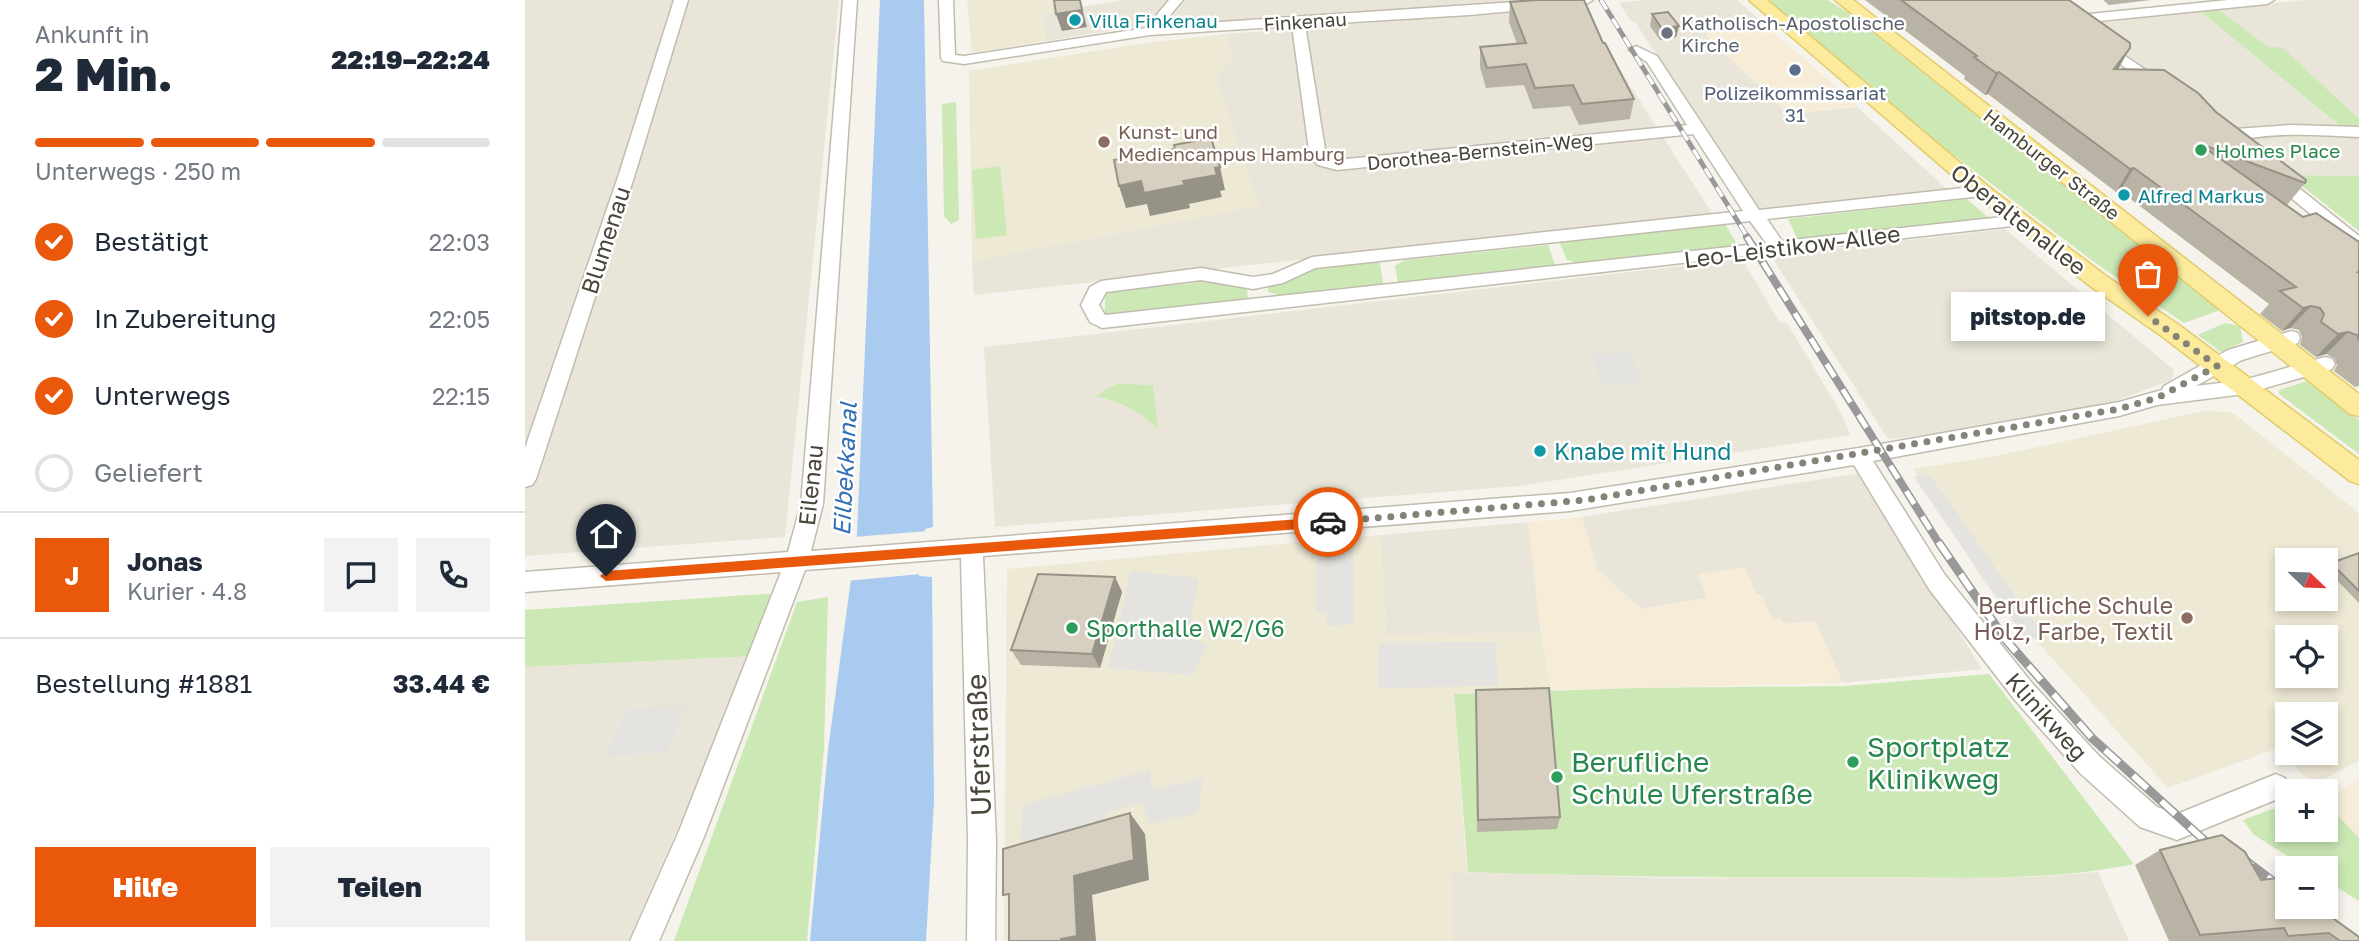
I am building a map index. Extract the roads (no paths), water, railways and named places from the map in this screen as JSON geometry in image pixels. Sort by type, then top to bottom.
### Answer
[{"type":"main road","name":"Oberaltenallee","points":[[1757,0],[1982,191],[2098,281],[2217,366],[2359,474]]},
{"type":"main road","name":"Hamburger Straße","points":[[1843,0],[2284,340],[2318,367],[2359,407]]},
{"type":"street","name":"Blumenau","points":[[525,480],[627,174],[681,0]]},
{"type":"street","name":"Eilenau","points":[[644,941],[690,837],[797,561],[811,504],[850,0]]},
{"type":"street","name":"Finkenau","points":[[946,0],[948,58],[964,61],[1150,31],[1469,11],[1586,0]]},
{"type":"street","points":[[1150,31],[1177,0]]},
{"type":"street","points":[[2173,97],[2065,17],[2267,0]]},
{"type":"street","name":"Dorothea-Bernstein-Weg","points":[[1298,22],[1318,157],[1329,164],[1698,129]]},
{"type":"street","points":[[1636,50],[1652,59],[1754,217],[1777,246]]},
{"type":"street","points":[[2227,138],[2233,133],[2260,130],[2359,132]]},
{"type":"street","points":[[2258,163],[2359,245]]},
{"type":"street","name":"Leo-Leistikow-Allee","points":[[1982,191],[1312,263],[1277,279],[1253,283],[1201,274],[1101,287],[1091,296],[1089,307],[1092,316],[1102,323],[2021,220]]},
{"type":"street","points":[[1551,238],[1562,270]]},
{"type":"street","points":[[1387,256],[1392,289]]},
{"type":"street","points":[[1253,283],[1254,305]]},
{"type":"street","points":[[2157,398],[2235,355],[2284,340]]},
{"type":"street","points":[[2245,387],[2253,364],[2284,340]]},
{"type":"street","points":[[525,582],[1570,502],[1859,456],[2119,409],[2157,398],[2245,387],[2318,367]]},
{"type":"street","name":"Klinikweg","points":[[1859,456],[1937,582],[2023,691],[2090,765],[2149,818],[2177,827],[2275,787]]},
{"type":"street","name":"Uferstraße","points":[[972,549],[982,840],[981,941]]},
{"type":"water","points":[[880,0],[924,0],[933,527],[925,529],[919,576],[932,577],[934,801],[926,941],[810,941],[828,750],[857,534]]},
{"type":"railway","points":[[1601,0],[1748,238]]},
{"type":"railway","points":[[1747,237],[1940,545]]},
{"type":"railway","points":[[1939,543],[2005,639],[2092,738],[2216,851]]},
{"type":"railway","points":[[2237,854],[2275,883]]},
{"type":"place","name":"Villa Finkenau","points":[[1075,20]]},
{"type":"place","name":"Katholisch-Apostolische Kirche","points":[[1667,33]]},
{"type":"place","name":"Polizeikommissariat 31","points":[[1795,70]]},
{"type":"place","name":"Kunst- und Mediencampus Hamburg","points":[[1104,142]]},
{"type":"place","name":"Holmes Place","points":[[2201,150]]},
{"type":"place","name":"Alfred Markus","points":[[2124,195]]},
{"type":"place","name":"pitstop.de","points":[[2148,316]]},
{"type":"place","name":"Knabe mit Hund","points":[[1540,451]]},
{"type":"place","name":"Berufliche Schule Holz, Farbe, Textil","points":[[2187,618]]},
{"type":"place","name":"Sporthalle W2/G6","points":[[1072,628]]},
{"type":"place","name":"Sportplatz Klinikweg","points":[[1853,762]]},
{"type":"place","name":"Berufliche Schule Uferstraße","points":[[1557,777]]},
{"type":"water label","name":"Eilbekkanal","points":[[844,469]]}]
